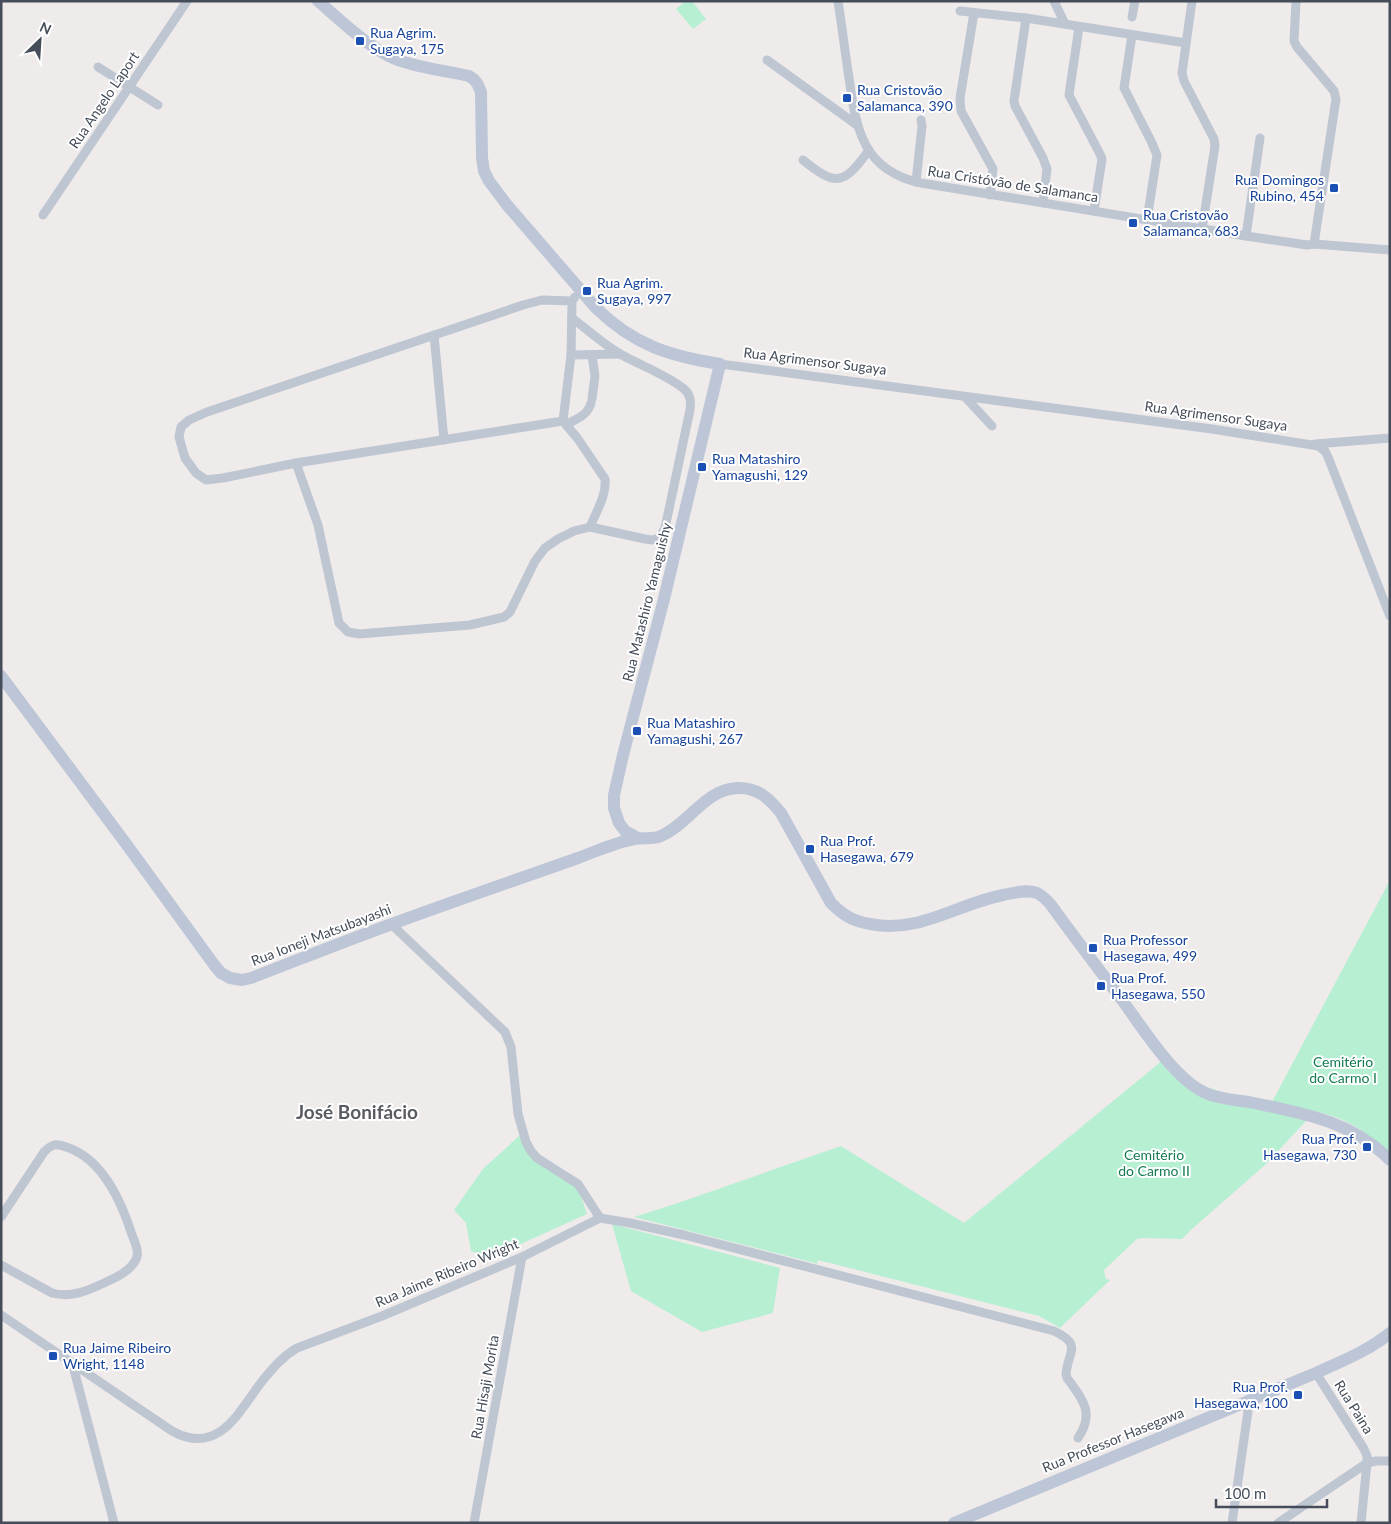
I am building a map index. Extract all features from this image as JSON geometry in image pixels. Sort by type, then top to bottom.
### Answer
[{"type":"main road","name":"Rua Agrimensor Sugaya","points":[[318,1],[378,51],[411,64],[469,76],[478,83],[481,92],[482,158],[488,181],[577,296],[643,344],[686,359],[720,364]]},
{"type":"main road","name":"Rua Matashiro Yamaguishy","points":[[638,838],[625,831],[619,823],[614,808],[614,795],[664,599],[720,364]]},
{"type":"main road","name":"Rua Ioneji Matsubayashi","points":[[1,676],[127,845],[205,954],[221,973],[236,979],[251,978],[391,924],[638,838]]},
{"type":"main road","points":[[638,838],[652,839],[668,832],[719,792],[736,788],[751,789],[763,794],[781,812],[831,903],[851,919],[874,925],[899,927],[936,919],[996,896],[1020,892],[1036,893],[1052,905],[1166,1059],[1191,1084],[1208,1094],[1292,1111],[1336,1124],[1354,1132],[1390,1160]]},
{"type":"main road","name":"Rua Professor Hasegawa","points":[[954,1523],[1316,1373],[1361,1352],[1390,1332]]},
{"type":"street","name":"Rua Angelo Laport","points":[[43,215],[187,1]]},
{"type":"street","name":"Rua Cristóvão de Salamanca","points":[[838,1],[857,124],[874,158],[887,169],[900,176],[916,182],[1246,236],[1307,245],[1390,250]]},
{"type":"street","points":[[1054,1],[1065,24]]},
{"type":"street","points":[[1132,17],[1134,1]]},
{"type":"street","points":[[1192,1],[1182,73],[1184,81],[1214,139],[1215,146],[1202,228]]},
{"type":"street","points":[[1296,1],[1294,40],[1297,47],[1334,91],[1336,99],[1314,244]]},
{"type":"street","points":[[960,11],[1026,18],[1186,43]]},
{"type":"street","points":[[974,13],[960,105],[961,111],[993,169],[990,194]]},
{"type":"street","points":[[1026,18],[1014,101],[1047,169],[1043,203]]},
{"type":"street","points":[[1080,27],[1069,95],[1102,160],[1094,211]]},
{"type":"street","points":[[1132,35],[1124,88],[1157,155],[1147,220]]},
{"type":"street","points":[[767,60],[857,124]]},
{"type":"street","points":[[98,66],[158,105]]},
{"type":"street","points":[[916,182],[922,126],[920,120]]},
{"type":"street","points":[[1246,236],[1260,138]]},
{"type":"street","points":[[803,160],[825,177],[838,179],[860,164],[869,150]]},
{"type":"street","points":[[590,527],[604,494],[605,479],[565,423],[572,318],[577,296],[542,300],[523,305],[207,412],[188,420],[181,427],[179,437],[186,458],[196,473],[206,480],[296,463],[565,423],[586,413],[590,408],[595,376],[592,355]]},
{"type":"street","points":[[296,463],[318,525],[339,623],[348,632],[359,634],[470,625],[504,617],[510,612],[535,561],[544,548],[574,531],[590,527],[645,539],[659,538],[665,528],[691,402],[685,390],[677,384],[620,354],[572,318]]},
{"type":"street","points":[[434,335],[444,440]]},
{"type":"street","points":[[571,355],[620,354]]},
{"type":"street","name":"Rua Agrimensor Sugaya","points":[[720,364],[1314,444],[1390,438]]},
{"type":"street","points":[[965,396],[992,426]]},
{"type":"street","points":[[1314,444],[1320,447],[1328,457],[1388,605],[1390,616]]},
{"type":"street","points":[[391,924],[505,1032],[511,1047],[518,1114],[526,1142],[538,1158],[578,1184],[600,1218],[630,1222],[684,1234],[1054,1331],[1071,1342],[1072,1346],[1066,1374],[1083,1400],[1087,1418],[1078,1438]]},
{"type":"street","points":[[1,1217],[44,1152],[55,1145],[62,1145],[72,1149],[99,1171],[125,1215],[137,1248],[136,1261],[123,1273],[86,1292],[70,1295],[52,1293],[1,1264]]},
{"type":"street","name":"Rua Jaime Ribeiro Wright","points":[[1,1315],[72,1362],[158,1423],[190,1439],[207,1438],[214,1436],[230,1424],[274,1367],[297,1348],[382,1316],[522,1257],[600,1218]]},
{"type":"street","name":"Rua Hisaji Morita","points":[[474,1523],[522,1257]]},
{"type":"street","points":[[72,1362],[114,1523]]},
{"type":"street","name":"Rua Paina","points":[[1316,1373],[1364,1449],[1368,1463]]},
{"type":"street","points":[[1232,1523],[1248,1412],[1246,1402]]},
{"type":"street","points":[[1278,1523],[1368,1463],[1390,1461]]},
{"type":"street","points":[[1361,1523],[1368,1463]]},
{"type":"green space","points":[[686,1],[692,1],[706,19],[693,29],[676,9]]},
{"type":"green space","name":"Cemitério do Carmo I","points":[[1390,880],[1390,1152],[1361,1130],[1342,1120],[1313,1110],[1272,1102]]},
{"type":"green space","name":"Cemitério do Carmo II","points":[[1163,1060],[1181,1078],[1306,1121],[1265,1165],[1182,1239],[1137,1239],[1104,1270],[1106,1279],[1110,1280],[1060,1328],[1039,1316],[818,1260],[817,1264],[634,1217],[841,1146],[964,1223]]},
{"type":"green space","points":[[519,1136],[578,1188],[587,1214],[490,1258],[471,1251],[466,1223],[454,1210],[483,1169]]},
{"type":"green space","points":[[612,1224],[780,1268],[773,1313],[702,1332],[631,1291]]},
{"type":"place","name":"Rua Agrim. Sugaya, 175","points":[[360,41]]},
{"type":"place","name":"Rua Cristovão Salamanca, 390","points":[[847,98]]},
{"type":"place","name":"Rua Domingos Rubino, 454","points":[[1334,188]]},
{"type":"place","name":"Rua Cristovão Salamanca, 683","points":[[1133,223]]},
{"type":"place","name":"Rua Agrim. Sugaya, 997","points":[[587,291]]},
{"type":"place","name":"Rua Matashiro Yamagushi, 129","points":[[702,467]]},
{"type":"place","name":"Rua Matashiro Yamagushi, 267","points":[[637,731]]},
{"type":"place","name":"Rua Prof. Hasegawa, 679","points":[[810,849]]},
{"type":"place","name":"Rua Professor Hasegawa, 499","points":[[1093,948]]},
{"type":"place","name":"Rua Prof. Hasegawa, 550","points":[[1101,986]]},
{"type":"place","name":"Rua Prof. Hasegawa, 730","points":[[1367,1147]]},
{"type":"place","name":"Rua Jaime Ribeiro Wright, 1148","points":[[53,1356]]},
{"type":"place","name":"Rua Prof. Hasegawa, 100","points":[[1298,1395]]},
{"type":"district","name":"José Bonifácio","points":[[357,1112]]}]
